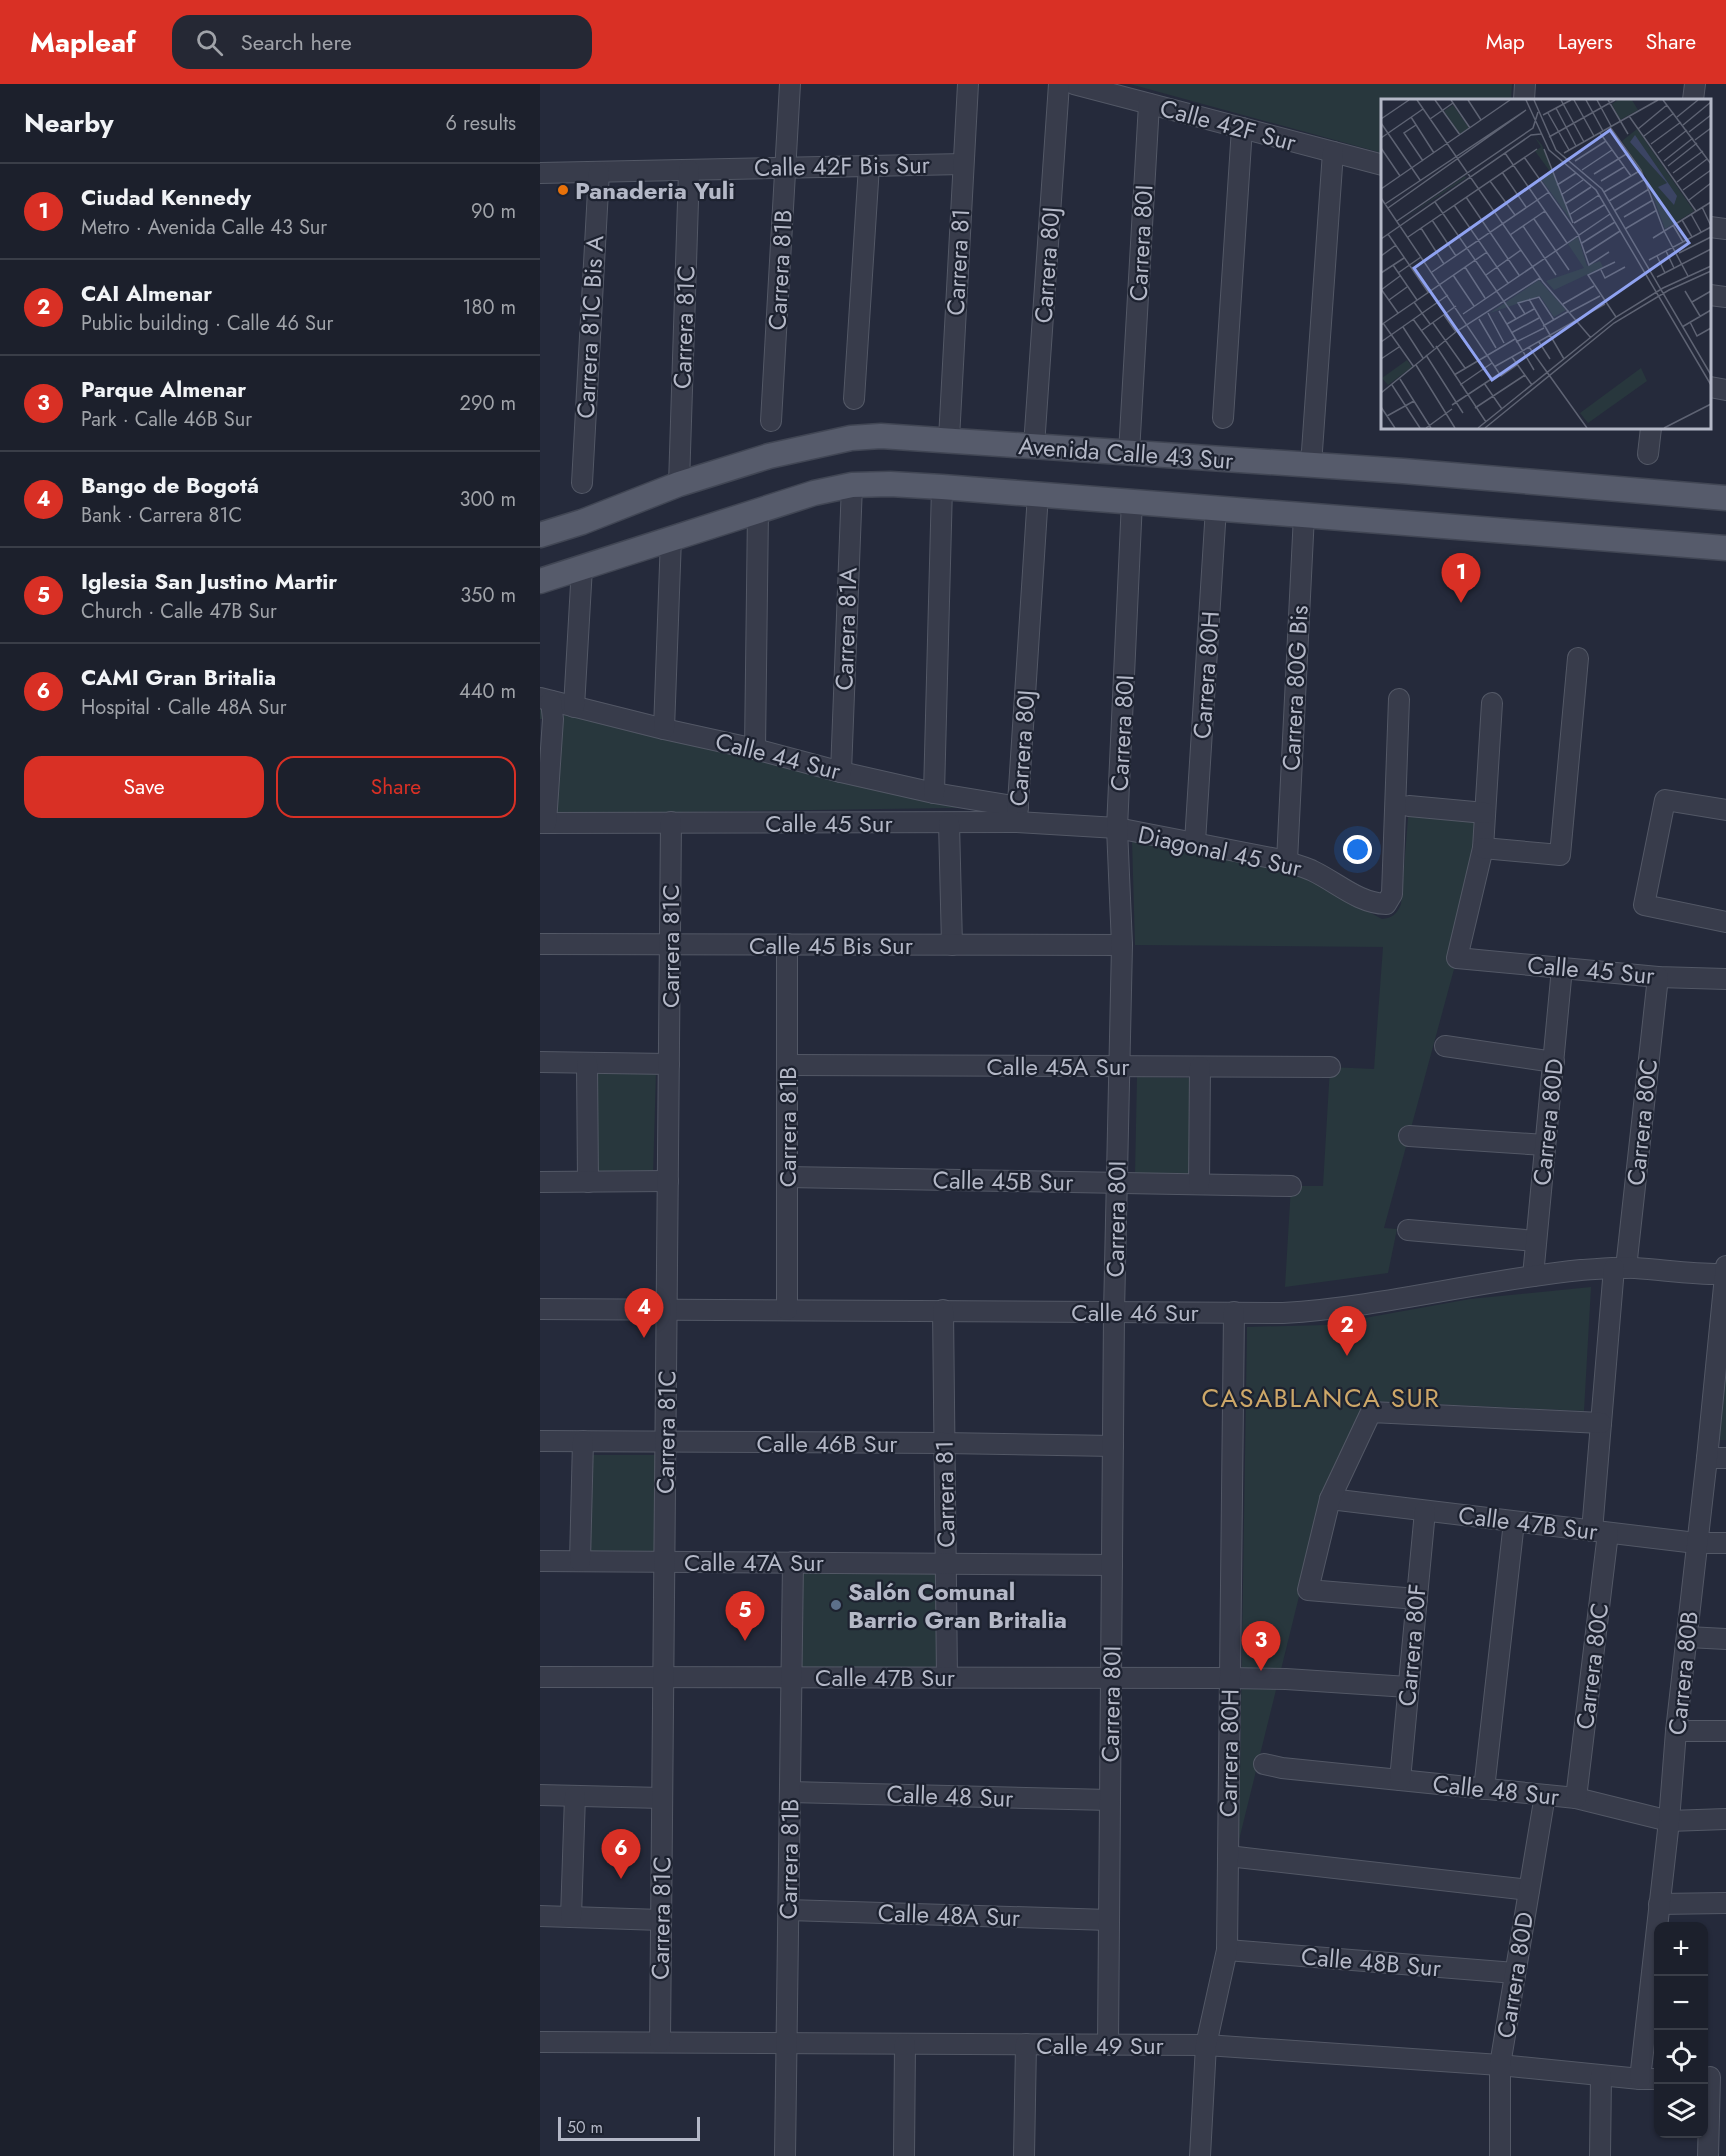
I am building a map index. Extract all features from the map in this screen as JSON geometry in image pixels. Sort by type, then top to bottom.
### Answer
[{"type":"main road","name":"Avenida Calle 43 Sur","points":[[540,535],[582,522],[679,484],[769,456],[851,438],[881,436],[1311,465],[1726,498]]},
{"type":"main road","name":"Avenida Calle 43 Sur","points":[[540,581],[758,510],[814,493],[852,485],[890,484],[942,487],[1726,548]]},
{"type":"street","name":"Carrera 81B","points":[[771,421],[790,84]]},
{"type":"street","name":"Carrera 81","points":[[949,439],[968,84]]},
{"type":"street","name":"Carrera 80J","points":[[1034,446],[1059,84]]},
{"type":"street","name":"Calle 42F Sur","points":[[1074,84],[1381,164]]},
{"type":"street","points":[[1524,99],[1525,84]]},
{"type":"street","points":[[1693,99],[1695,84]]},
{"type":"street","name":"Carrera 80I","points":[[1129,453],[1149,104]]},
{"type":"street","points":[[1223,418],[1242,128]]},
{"type":"street","points":[[1311,465],[1333,152]]},
{"type":"street","name":"Calle 42F Bis Sur","points":[[540,173],[963,164]]},
{"type":"street","points":[[854,399],[869,166]]},
{"type":"street","name":"Carrera 81C","points":[[679,484],[689,170]]},
{"type":"street","name":"Carrera 81C Bis A","points":[[582,483],[599,172]]},
{"type":"street","points":[[1711,227],[1726,230]]},
{"type":"street","points":[[1711,295],[1726,297]]},
{"type":"street","points":[[1711,387],[1726,390]]},
{"type":"street","points":[[1648,454],[1651,429]]},
{"type":"street","name":"Carrera 81A","points":[[841,772],[852,485]]},
{"type":"street","points":[[934,793],[942,487]]},
{"type":"street","name":"Carrera 80J","points":[[1018,814],[1038,494]]},
{"type":"street","name":"Carrera 80I","points":[[1108,2045],[1114,1313],[1122,945],[1117,828],[1132,501]]},
{"type":"street","name":"Carrera 80H","points":[[1195,842],[1216,508]]},
{"type":"street","points":[[755,749],[758,510]]},
{"type":"street","name":"Carrera 80G Bis","points":[[1287,861],[1304,515]]},
{"type":"street","points":[[664,729],[671,538]]},
{"type":"street","points":[[574,707],[582,567]]},
{"type":"street","points":[[1492,703],[1483,848],[1560,855],[1578,658]]},
{"type":"street","name":"Diagonal 45 Sur","points":[[1117,828],[1287,861],[1313,871],[1362,900],[1374,904],[1386,904],[1392,894],[1399,699]]},
{"type":"street","points":[[543,823],[553,719],[546,700]]},
{"type":"street","name":"Calle 44 Sur","points":[[546,700],[1018,814]]},
{"type":"street","points":[[1726,810],[1665,800],[1644,905],[1726,922]]},
{"type":"street","points":[[1409,806],[1485,813]]},
{"type":"street","name":"Calle 45 Sur","points":[[543,823],[949,823],[1018,814],[1117,828]]},
{"type":"street","name":"Carrera 81C","points":[[660,2042],[671,822]]},
{"type":"street","points":[[949,823],[952,945]]},
{"type":"street","name":"Calle 45 Sur","points":[[1483,848],[1457,958],[1658,976],[1726,979]]},
{"type":"street","name":"Calle 45 Bis Sur","points":[[540,944],[1122,945]]},
{"type":"street","name":"Carrera 81B","points":[[787,944],[787,1310]]},
{"type":"street","name":"Carrera 80D","points":[[1533,1276],[1562,968]]},
{"type":"street","name":"Carrera 80C","points":[[1576,1798],[1600,1532],[1601,1423],[1658,976]]},
{"type":"street","points":[[1445,1046],[1554,1062]]},
{"type":"street","points":[[540,1062],[669,1064]]},
{"type":"street","points":[[587,1063],[588,1182]]},
{"type":"street","name":"Calle 45A Sur","points":[[787,1065],[1330,1067]]},
{"type":"street","points":[[1199,1184],[1200,1067]]},
{"type":"street","points":[[1409,1136],[1545,1145]]},
{"type":"street","name":"Calle 45B Sur","points":[[787,1177],[1292,1186]]},
{"type":"street","points":[[540,1182],[668,1181]]},
{"type":"street","points":[[1408,1230],[1536,1241]]},
{"type":"street","name":"Carrera 80B","points":[[1649,2079],[1659,1904],[1670,1821],[1696,1543],[1717,1458],[1726,1266]]},
{"type":"street","name":"Calle 46 Sur","points":[[540,1309],[1283,1313],[1363,1305],[1533,1276],[1620,1268],[1726,1274]]},
{"type":"street","name":"Carrera 81","points":[[943,1310],[946,1677]]},
{"type":"street","name":"Carrera 80H","points":[[1200,2156],[1206,2045],[1227,1950],[1234,1312]]},
{"type":"street","points":[[1417,1599],[1308,1590],[1330,1499],[1371,1412],[1601,1423]]},
{"type":"street","name":"Calle 46B Sur","points":[[540,1441],[1113,1446]]},
{"type":"street","points":[[580,1561],[584,1442]]},
{"type":"street","name":"Calle 47B Sur","points":[[1330,1499],[1696,1543],[1726,1543]]},
{"type":"street","name":"Carrera 80F","points":[[1400,1780],[1425,1511]]},
{"type":"street","points":[[1484,1789],[1514,1522]]},
{"type":"street","name":"Calle 47A Sur","points":[[540,1561],[1112,1565]]},
{"type":"street","name":"Carrera 81B","points":[[785,2156],[793,1562]]},
{"type":"street","points":[[1688,1637],[1726,1639]]},
{"type":"street","name":"Calle 47B Sur","points":[[540,1677],[1230,1678]]},
{"type":"street","points":[[1230,1678],[1286,1679],[1408,1687]]},
{"type":"street","points":[[1677,1731],[1726,1731]]},
{"type":"street","name":"Calle 48 Sur","points":[[1264,1764],[1282,1768],[1576,1798],[1670,1821],[1726,1819]]},
{"type":"street","name":"Calle 48 Sur","points":[[790,1792],[1110,1800]]},
{"type":"street","points":[[540,1795],[662,1798]]},
{"type":"street","name":"Carrera 80D","points":[[1500,2156],[1500,2066],[1545,1795]]},
{"type":"street","points":[[571,1917],[575,1796]]},
{"type":"street","points":[[1228,1856],[1529,1890]]},
{"type":"street","points":[[1659,1904],[1726,1903]]},
{"type":"street","name":"Calle 48A Sur","points":[[788,1911],[1109,1920]]},
{"type":"street","points":[[540,1916],[661,1920]]},
{"type":"street","name":"Calle 48B Sur","points":[[1227,1950],[1515,1974]]},
{"type":"street","name":"Calle 49 Sur","points":[[540,2042],[1206,2045],[1649,2079]]},
{"type":"street","points":[[904,2044],[904,2156]]},
{"type":"street","points":[[1024,2156],[1026,2044]]},
{"type":"street","points":[[1600,2156],[1601,2076]]},
{"type":"street","points":[[1708,2156],[1713,2077]]},
{"type":"shaded area","points":[[1130,84],[1512,84],[1511,99],[1381,99],[1381,153]]},
{"type":"shaded area","points":[[540,698],[1018,807],[547,814],[553,719],[540,719]]},
{"type":"shaded area","points":[[1409,806],[1474,812],[1477,849],[1448,957],[1457,958],[1384,1228],[1397,1229],[1388,1273],[1285,1287],[1291,1186],[1323,1186],[1330,1067],[1374,1069],[1383,947],[1135,945],[1132,840],[1282,869],[1302,876],[1382,919],[1394,915],[1401,904]]},
{"type":"shaded area","points":[[596,1072],[656,1072],[653,1175],[594,1174]]},
{"type":"shaded area","points":[[1137,1077],[1197,1078],[1195,1175],[1135,1174]]},
{"type":"shaded area","points":[[1591,1287],[1584,1411],[1364,1401],[1322,1503],[1239,1840],[1247,1327],[1326,1325],[1470,1299]]},
{"type":"shaded area","points":[[1726,1349],[1726,1440],[1718,1440]]},
{"type":"shaded area","points":[[592,1455],[657,1455],[655,1553],[590,1552]]},
{"type":"shaded area","points":[[802,1570],[941,1570],[941,1670],[802,1670]]},
{"type":"place","name":"Panaderia Yuli","points":[[563,190]]},
{"type":"place","name":"Ciudad Kennedy","points":[[1461,603]]},
{"type":"place","name":"Bango de Bogotá","points":[[644,1338]]},
{"type":"place","name":"CAI Almenar","points":[[1347,1356]]},
{"type":"place","name":"Salón Comunal Barrio Gran Britalia","points":[[836,1605]]},
{"type":"place","name":"Iglesia San Justino Martir","points":[[745,1641]]},
{"type":"place","name":"Parque Almenar","points":[[1261,1671]]},
{"type":"place","name":"CAMI Gran Britalia","points":[[621,1879]]},
{"type":"district","name":"CASABLANCA SUR","points":[[1321,1398]]}]
